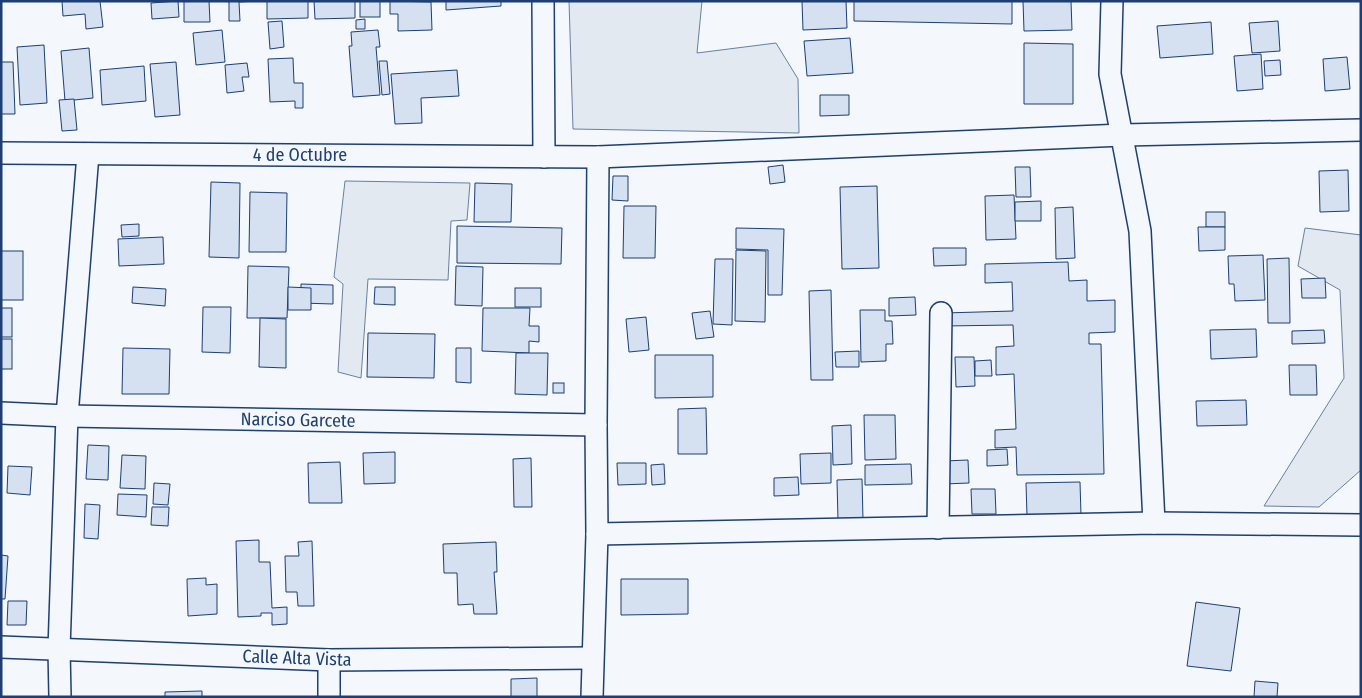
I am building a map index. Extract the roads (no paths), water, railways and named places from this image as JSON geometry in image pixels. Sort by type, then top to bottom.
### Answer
[{"type":"street","points":[[543,1],[544,156]]},
{"type":"street","points":[[1112,1],[1110,74],[1123,134],[1140,231],[1154,523]]},
{"type":"street","name":"4 de Octubre","points":[[1,153],[544,156],[598,158],[1123,134],[1361,130]]},
{"type":"street","points":[[60,697],[67,416],[88,154]]},
{"type":"street","points":[[592,697],[597,534],[598,158]]},
{"type":"street","points":[[938,528],[942,312]]},
{"type":"street","name":"Narciso Garcete","points":[[1,413],[67,416],[596,425]]},
{"type":"street","points":[[597,534],[1154,523],[1361,525]]},
{"type":"street","name":"Calle Alta Vista","points":[[1,647],[329,660],[592,658]]},
{"type":"street","points":[[329,660],[329,697]]}]
